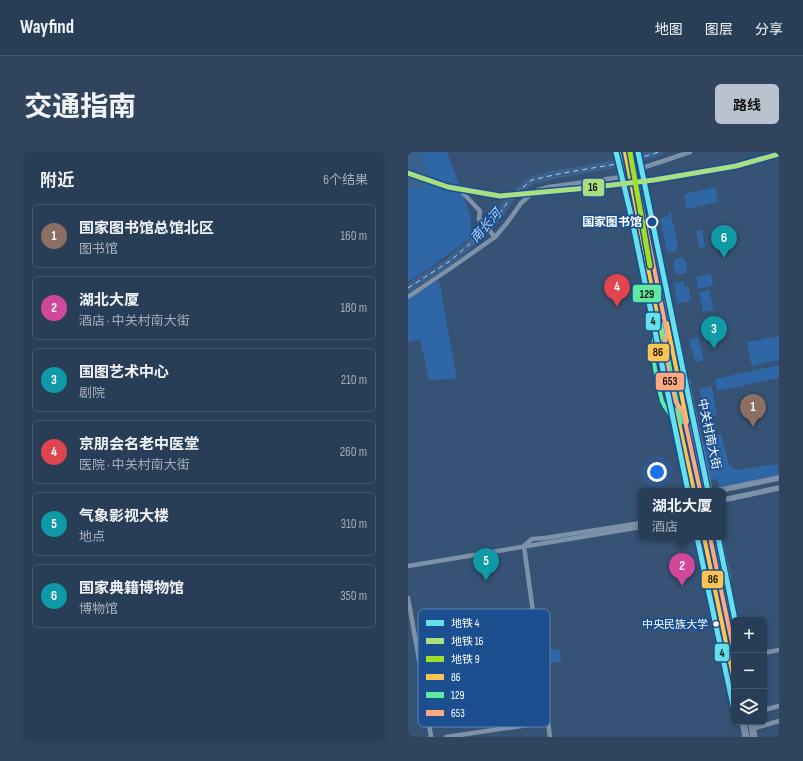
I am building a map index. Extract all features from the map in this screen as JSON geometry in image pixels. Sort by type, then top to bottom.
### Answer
[{"type":"main road","points":[[625,152],[677,414],[693,488]]},
{"type":"main road","name":"中关村南大街","points":[[632,152],[701,488]]},
{"type":"main road","points":[[658,350],[661,334]]},
{"type":"main road","points":[[676,367],[687,382]]},
{"type":"main road","points":[[670,404],[677,414]]},
{"type":"main road","points":[[705,540],[731,667]]},
{"type":"main road","points":[[713,540],[731,626]]},
{"type":"main road","points":[[743,725],[746,737]]},
{"type":"main road","points":[[751,725],[754,737]]},
{"type":"street","points":[[637,171],[690,152]]},
{"type":"street","points":[[408,297],[495,237],[521,203],[538,190],[629,173]]},
{"type":"street","points":[[461,191],[480,211],[480,219],[495,237]]},
{"type":"street","points":[[658,350],[687,488]]},
{"type":"street","name":"中关村南大街","points":[[687,382],[709,488]]},
{"type":"street","points":[[726,489],[779,478]]},
{"type":"street","points":[[726,499],[779,488]]},
{"type":"street","points":[[524,546],[532,539],[638,523]]},
{"type":"street","points":[[408,566],[638,527]]},
{"type":"street","points":[[720,540],[728,577],[723,588]]},
{"type":"street","points":[[524,546],[533,609]]},
{"type":"street","points":[[408,598],[418,654]]},
{"type":"street","points":[[767,652],[779,650]]},
{"type":"street","points":[[767,709],[779,706]]},
{"type":"street","points":[[767,723],[779,721]]},
{"type":"street","points":[[430,727],[431,737]]},
{"type":"street","points":[[446,737],[474,735],[520,727]]},
{"type":"street","points":[[549,727],[550,737]]},
{"type":"shaded area","points":[[408,152],[447,152],[471,217],[471,237],[430,268],[408,282]]},
{"type":"shaded area","points":[[408,152],[422,152],[429,176],[426,183],[422,187],[416,189],[408,188]]},
{"type":"shaded area","points":[[715,187],[718,202],[687,209],[684,194]]},
{"type":"shaded area","points":[[670,210],[678,246],[676,247],[677,251],[667,253],[660,218],[669,216],[668,211]]},
{"type":"shaded area","points":[[702,230],[705,247],[699,248],[696,231]]},
{"type":"shaded area","points":[[682,257],[686,263],[687,271],[686,273],[678,275],[673,265],[675,259]]},
{"type":"shaded area","points":[[711,274],[713,285],[698,289],[696,277]]},
{"type":"shaded area","points":[[439,280],[457,379],[429,380],[420,339],[408,342],[408,298]]},
{"type":"shaded area","points":[[684,281],[685,287],[688,286],[691,301],[677,303],[674,283]]},
{"type":"shaded area","points":[[709,290],[714,310],[703,312],[699,292]]},
{"type":"shaded area","points":[[779,336],[779,360],[752,366],[747,345],[748,342]]},
{"type":"shaded area","points":[[698,337],[704,360],[695,362],[689,339]]},
{"type":"shaded area","points":[[779,365],[779,378],[717,391],[715,379]]},
{"type":"shaded area","points":[[712,386],[717,415],[705,417],[699,389]]},
{"type":"shaded area","points":[[721,434],[729,465],[737,470],[777,464],[779,476],[720,488],[717,479],[709,480],[701,444],[709,437]]},
{"type":"shaded area","points":[[560,649],[561,662],[550,663],[550,650]]},
{"type":"waterway","name":"南长河","points":[[408,288],[450,261],[484,232],[499,215],[511,197],[532,180],[616,164],[659,152]]},
{"type":"ferry route","points":[[636,159],[659,152]]},
{"type":"ferry route","points":[[488,228],[511,197],[532,180],[623,162]]},
{"type":"ferry route","points":[[408,288],[450,261],[486,230]]},
{"type":"metro line","name":"4","points":[[616,152],[631,215],[687,488]]},
{"type":"metro line","name":"9","points":[[630,152],[650,266]]},
{"type":"metro line","name":"4","points":[[638,152],[707,488]]},
{"type":"metro line","name":"16","points":[[408,173],[448,187],[500,196],[654,180],[736,166],[779,154]]},
{"type":"metro line","name":"4","points":[[698,540],[731,696]]},
{"type":"metro line","name":"4","points":[[719,540],[734,617]]},
{"type":"transit line","name":"86","points":[[625,152],[661,334],[658,350],[663,379],[668,399],[677,414],[693,488]]},
{"type":"transit line","name":"653","points":[[631,152],[667,333],[664,350],[669,378],[675,401],[683,412],[700,488]]},
{"type":"transit line","name":"129","points":[[619,153],[655,334],[652,350],[657,380],[662,401],[671,416],[687,488]]},
{"type":"transit line","name":"653","points":[[673,322],[693,421]]},
{"type":"transit line","name":"86","points":[[667,323],[687,422]]},
{"type":"transit line","name":"129","points":[[661,324],[681,423]]},
{"type":"transit line","name":"129","points":[[698,540],[728,682]]},
{"type":"transit line","name":"86","points":[[705,540],[731,667]]},
{"type":"transit line","name":"653","points":[[711,540],[731,638]]},
{"type":"place","name":"国家图书馆","points":[[652,222]]},
{"type":"place","name":"国家典籍博物馆","points":[[724,258]]},
{"type":"place","name":"京朋会名老中医堂","points":[[617,307]]},
{"type":"place","name":"国图艺术中心","points":[[714,349]]},
{"type":"place","name":"国家图书馆总馆北区","points":[[753,427]]},
{"type":"place","name":"气象影视大楼","points":[[486,581]]},
{"type":"place","name":"湖北大厦","points":[[682,586]]},
{"type":"place","name":"中央民族大学","points":[[716,624]]}]
